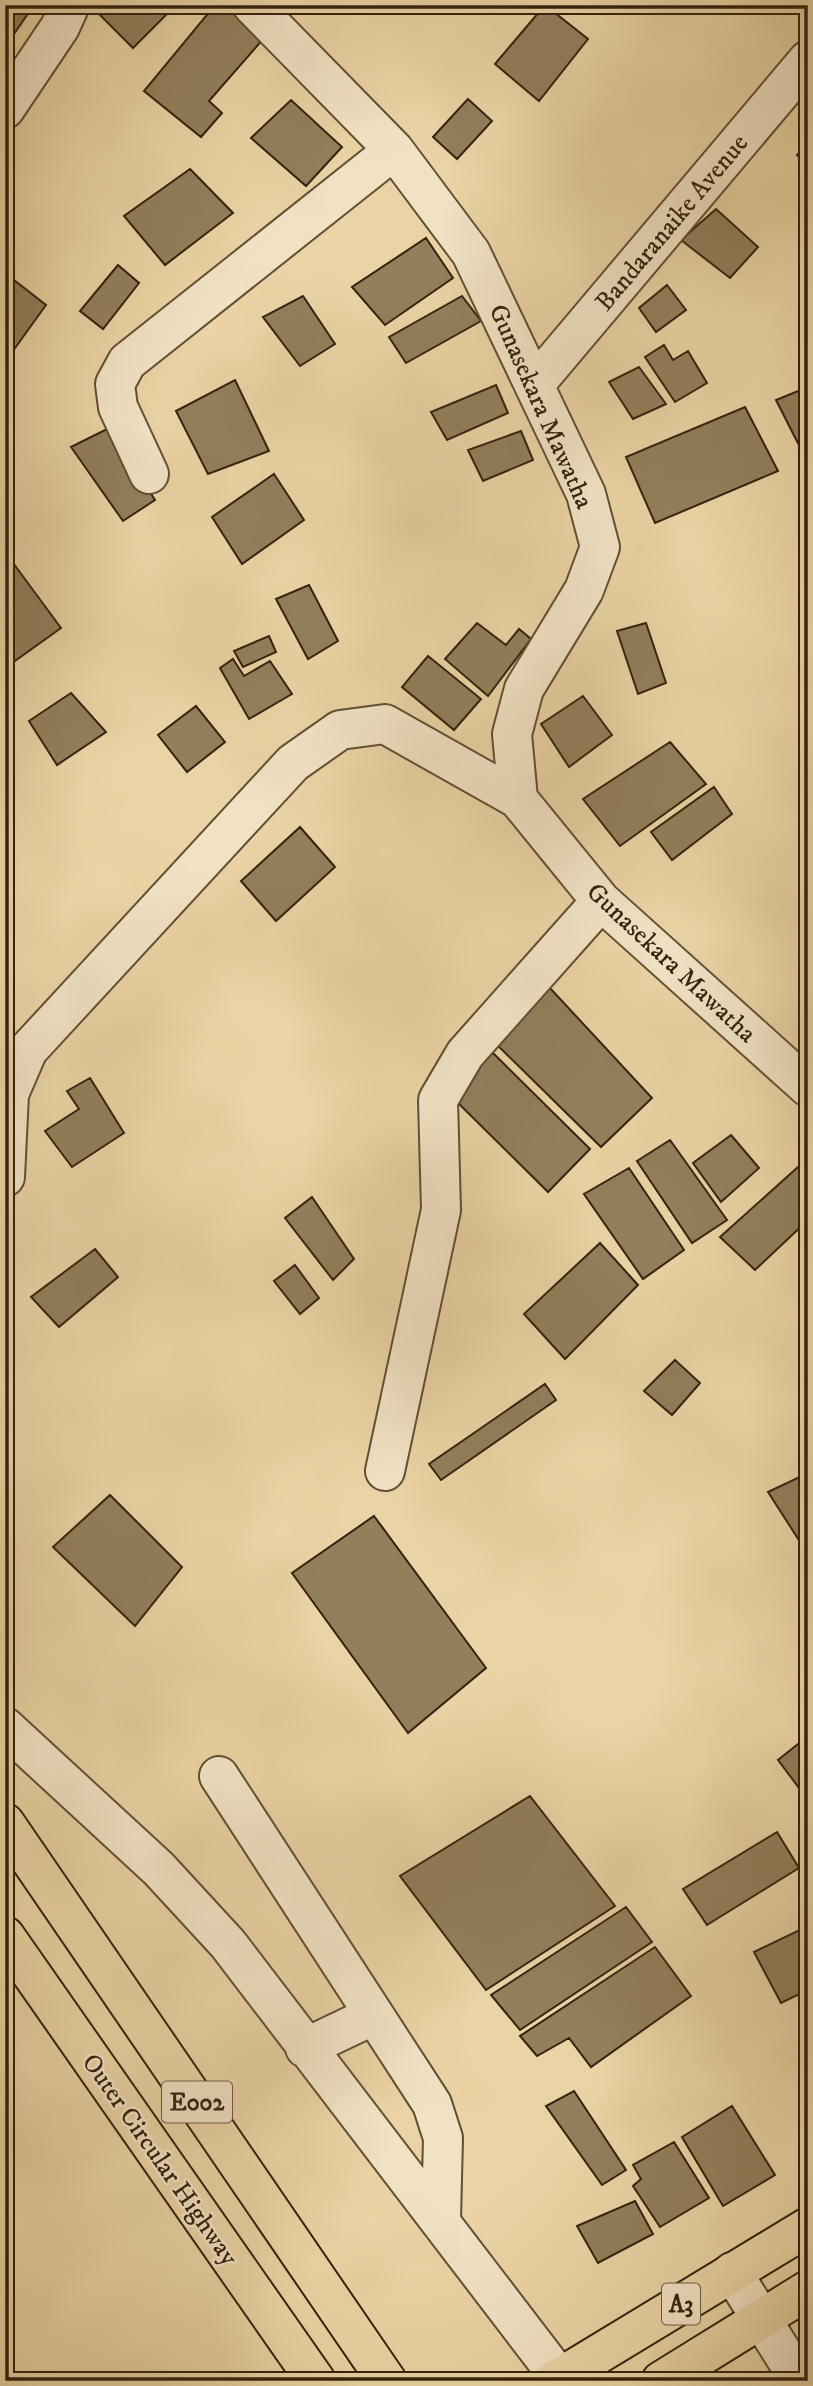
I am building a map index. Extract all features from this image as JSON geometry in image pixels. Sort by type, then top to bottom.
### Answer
[{"type":"highway","name":"E002","points":[[5,1823],[387,2381]]},
{"type":"highway","name":"Outer Circular Highway","points":[[5,1936],[316,2381]]},
{"type":"highway","name":"A3","points":[[559,2379],[808,2227]]},
{"type":"highway","name":"A3","points":[[661,2381],[808,2290]]},
{"type":"street","points":[[5,109],[60,27],[70,5]]},
{"type":"street","name":"Gunasekara Mawatha","points":[[252,5],[394,150],[471,253],[586,494],[600,547],[584,590],[524,689],[512,734],[518,799],[601,901],[808,1087]]},
{"type":"street","name":"Bandaranaike Avenue","points":[[535,384],[808,61]]},
{"type":"street","points":[[149,474],[118,407],[115,384],[127,362],[394,150]]},
{"type":"street","points":[[5,1177],[9,1094],[27,1049],[293,763],[341,730],[385,724],[518,799]]},
{"type":"street","points":[[384,1471],[441,1210],[438,1100],[465,1054],[601,901]]},
{"type":"street","points":[[5,1727],[159,1869],[228,1944],[305,2048],[441,2220],[559,2379]]},
{"type":"street","points":[[219,1776],[372,2016],[432,2104],[443,2138],[441,2220]]},
{"type":"street","points":[[305,2048],[372,2016]]},
{"type":"street","points":[[732,2272],[800,2381]]},
{"type":"building","points":[[5,5],[34,5],[5,47]]},
{"type":"building","points":[[90,5],[176,5],[133,48]]},
{"type":"building","points":[[215,5],[226,5],[264,38],[209,101],[222,113],[201,137],[144,91]]},
{"type":"building","points":[[545,5],[588,39],[539,101],[495,64]]},
{"type":"building","points":[[468,99],[492,121],[457,159],[433,137]]},
{"type":"building","points":[[291,100],[342,147],[306,186],[251,138]]},
{"type":"building","points":[[808,144],[808,166],[797,155]]},
{"type":"building","points":[[190,169],[233,213],[165,265],[124,216]]},
{"type":"building","points":[[716,209],[758,247],[730,278],[681,240]]},
{"type":"building","points":[[426,238],[453,278],[385,325],[352,287]]},
{"type":"building","points":[[118,265],[139,283],[103,329],[80,311]]},
{"type":"building","points":[[5,273],[46,305],[5,362]]},
{"type":"building","points":[[667,285],[686,310],[656,332],[639,308]]},
{"type":"building","points":[[303,296],[335,344],[300,366],[263,317]]},
{"type":"building","points":[[462,296],[481,321],[406,363],[389,337]]},
{"type":"building","points":[[664,345],[673,360],[688,351],[707,383],[675,402],[645,357]]},
{"type":"building","points":[[639,367],[666,404],[633,419],[609,382]]},
{"type":"building","points":[[235,380],[269,451],[208,474],[176,411]]},
{"type":"building","points":[[496,385],[508,413],[447,440],[431,412]]},
{"type":"building","points":[[808,387],[808,463],[776,400]]},
{"type":"building","points":[[745,407],[778,471],[655,523],[626,457]]},
{"type":"building","points":[[109,428],[155,500],[123,521],[71,447]]},
{"type":"building","points":[[521,431],[533,460],[483,481],[468,450]]},
{"type":"building","points":[[274,474],[304,520],[242,564],[212,517]]},
{"type":"building","points":[[5,552],[61,628],[5,668]]},
{"type":"building","points":[[309,585],[338,641],[308,659],[276,599]]},
{"type":"building","points":[[477,623],[506,645],[519,629],[531,639],[488,696],[445,659]]},
{"type":"building","points":[[646,623],[666,683],[638,694],[617,631]]},
{"type":"building","points":[[269,636],[276,652],[243,667],[234,651]]},
{"type":"building","points":[[428,656],[481,699],[454,730],[402,687]]},
{"type":"building","points":[[233,659],[244,676],[270,661],[292,694],[249,719],[220,668]]},
{"type":"building","points":[[71,693],[106,732],[57,765],[29,721]]},
{"type":"building","points":[[583,696],[612,735],[569,767],[541,724]]},
{"type":"building","points":[[196,706],[225,742],[187,772],[158,735]]},
{"type":"building","points":[[670,742],[706,784],[620,846],[583,799]]},
{"type":"building","points":[[714,787],[732,814],[672,860],[651,832]]},
{"type":"building","points":[[300,827],[335,867],[276,921],[241,881]]},
{"type":"building","points":[[549,987],[652,1098],[601,1147],[490,1038]]},
{"type":"building","points":[[492,1052],[590,1149],[548,1192],[448,1093]]},
{"type":"building","points":[[90,1078],[124,1133],[72,1167],[45,1131],[79,1109],[67,1091]]},
{"type":"building","points":[[731,1135],[759,1168],[721,1202],[693,1163]]},
{"type":"building","points":[[670,1140],[727,1220],[692,1243],[637,1161]]},
{"type":"building","points":[[808,1158],[808,1220],[755,1270],[720,1237]]},
{"type":"building","points":[[629,1168],[684,1250],[643,1279],[584,1194]]},
{"type":"building","points":[[312,1197],[354,1259],[333,1280],[285,1218]]},
{"type":"building","points":[[600,1243],[638,1285],[565,1359],[524,1314]]},
{"type":"building","points":[[95,1249],[118,1277],[59,1327],[31,1297]]},
{"type":"building","points":[[295,1265],[319,1298],[300,1314],[274,1281]]},
{"type":"building","points":[[675,1360],[700,1383],[672,1415],[644,1391]]},
{"type":"building","points":[[545,1384],[556,1400],[441,1480],[429,1464]]},
{"type":"building","points":[[808,1473],[808,1546],[804,1548],[768,1492]]},
{"type":"building","points":[[110,1495],[182,1567],[135,1626],[53,1547]]},
{"type":"building","points":[[374,1516],[486,1668],[408,1733],[292,1573]]},
{"type":"building","points":[[808,1736],[808,1800],[778,1760]]},
{"type":"building","points":[[530,1796],[615,1906],[486,1990],[400,1876]]},
{"type":"building","points":[[777,1832],[799,1868],[707,1925],[683,1889]]},
{"type":"building","points":[[626,1907],[652,1942],[520,2030],[491,1995]]},
{"type":"building","points":[[808,1926],[808,1990],[781,2003],[754,1952]]},
{"type":"building","points":[[655,1947],[691,1996],[591,2067],[569,2038],[537,2056],[520,2036]]},
{"type":"building","points":[[574,2091],[626,2170],[602,2185],[546,2106]]},
{"type":"building","points":[[732,2106],[775,2175],[723,2206],[682,2137]]},
{"type":"building","points":[[674,2142],[709,2198],[660,2227],[633,2186],[641,2179],[633,2165]]},
{"type":"building","points":[[635,2201],[653,2234],[598,2263],[577,2226]]}]
